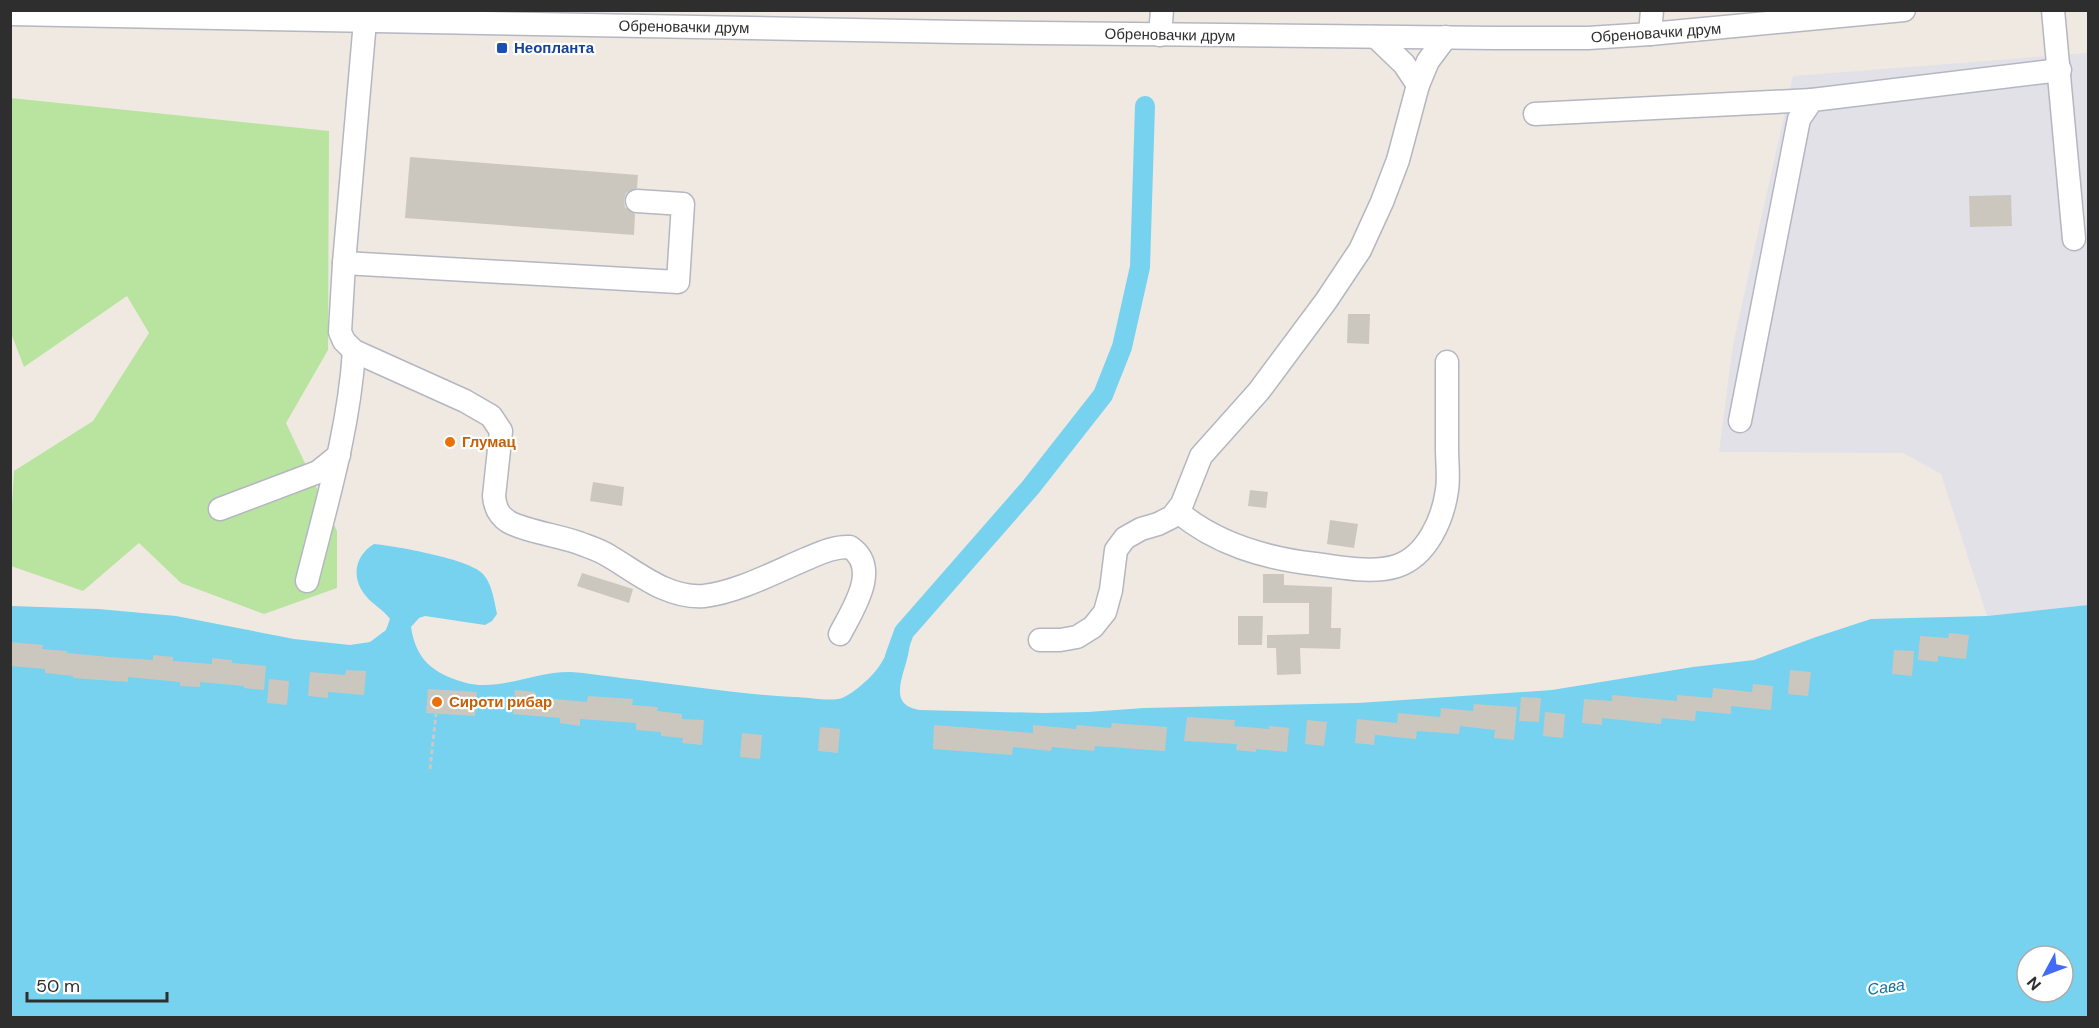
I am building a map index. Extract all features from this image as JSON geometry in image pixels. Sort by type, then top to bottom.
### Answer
[{"type":"street","points":[[1160,35],[1162,10]]},
{"type":"street","points":[[1650,34],[1652,10]]},
{"type":"street","name":"Обреновачки друм","points":[[10,14],[365,21],[435,16],[1160,35],[1588,38],[1904,10]]},
{"type":"street","points":[[2054,10],[2074,239]]},
{"type":"street","points":[[365,21],[344,263],[340,332],[344,341],[354,351],[465,401],[491,416],[501,431],[494,496],[495,507],[501,516],[512,524],[577,542],[606,554],[660,587],[686,596],[728,592],[834,548],[850,547],[861,555],[865,564],[865,573],[862,587],[840,634]]},
{"type":"street","points":[[1376,37],[1404,64],[1418,85]]},
{"type":"street","points":[[1040,640],[1077,637],[1093,627],[1105,612],[1111,590],[1116,550],[1125,538],[1141,528],[1158,524],[1172,517],[1182,504],[1201,456],[1259,391],[1326,301],[1360,250],[1382,202],[1398,160],[1418,85],[1428,61],[1446,37]]},
{"type":"street","points":[[1535,114],[1812,100],[2060,70]]},
{"type":"street","points":[[1740,421],[1799,119],[1812,100]]},
{"type":"street","points":[[344,263],[678,282],[683,204],[638,201]]},
{"type":"street","points":[[307,581],[339,455],[352,384],[354,351]]},
{"type":"street","points":[[1177,511],[1190,522],[1222,540],[1272,558],[1371,569],[1395,567],[1408,561],[1420,551],[1432,535],[1441,514],[1447,489],[1447,362]]},
{"type":"street","points":[[220,509],[318,472],[339,455]]},
{"type":"path","points":[[430,769],[436,714]]},
{"type":"shaded area","points":[[2088,53],[2088,605],[1987,616],[1941,474],[1903,453],[1719,452],[1733,345],[1793,76]]},
{"type":"green space","points":[[11,98],[329,131],[328,350],[286,423],[337,531],[337,588],[264,614],[181,583],[139,543],[83,591],[11,566],[14,471],[93,421],[149,333],[127,296],[24,367],[11,333]]},
{"type":"water","name":"Сава","points":[[374,544],[398,547],[448,558],[475,568],[483,574],[489,582],[497,614],[492,621],[485,625],[425,616],[419,618],[411,627],[417,648],[428,664],[443,674],[463,682],[489,685],[571,672],[750,694],[838,699],[868,680],[893,643],[904,632],[908,634],[910,644],[900,690],[901,699],[908,706],[920,710],[1088,712],[1144,708],[1358,703],[1552,690],[1693,667],[1754,660],[1871,619],[1987,616],[2088,605],[2088,1017],[11,1018],[11,606],[98,609],[176,616],[294,639],[350,645],[370,642],[386,630],[390,619],[361,589],[357,568],[362,555]]},
{"type":"building","points":[[410,157],[638,175],[637,188],[626,193],[624,200],[625,207],[635,214],[634,235],[405,218]]},
{"type":"building","points":[[2011,195],[2012,226],[1970,227],[1969,196]]},
{"type":"building","points":[[1348,314],[1370,314],[1369,344],[1347,343]]},
{"type":"building","points":[[593,482],[624,487],[622,506],[590,501]]},
{"type":"building","points":[[1250,490],[1268,492],[1266,508],[1248,506]]},
{"type":"building","points":[[1330,520],[1358,524],[1354,548],[1327,544]]},
{"type":"building","points":[[582,573],[633,589],[629,603],[577,586]]},
{"type":"building","points":[[1263,574],[1284,574],[1284,585],[1332,587],[1331,628],[1341,628],[1340,649],[1300,648],[1301,674],[1277,675],[1276,648],[1267,648],[1267,635],[1309,634],[1309,603],[1263,603]]},
{"type":"building","points":[[1238,616],[1263,616],[1262,645],[1238,645]]},
{"type":"building","points":[[1949,633],[1969,635],[1966,659],[1938,656],[1938,662],[1918,660],[1920,636],[1948,638]]},
{"type":"building","points":[[10,642],[43,645],[42,649],[67,651],[67,653],[153,660],[153,655],[173,657],[173,661],[212,664],[212,658],[232,660],[232,663],[266,666],[264,690],[200,682],[200,687],[180,686],[180,682],[128,677],[128,682],[73,678],[73,676],[45,673],[45,669],[10,666]]},
{"type":"building","points":[[1894,650],[1914,651],[1912,676],[1892,674]]},
{"type":"building","points":[[346,670],[366,671],[364,695],[328,692],[328,698],[308,696],[310,672],[345,675]]},
{"type":"building","points":[[1790,670],[1811,672],[1808,696],[1788,694]]},
{"type":"building","points":[[269,679],[289,681],[287,705],[267,703]]},
{"type":"building","points":[[1753,684],[1773,686],[1771,710],[1731,706],[1731,714],[1696,711],[1695,721],[1662,718],[1661,724],[1602,718],[1602,725],[1582,723],[1584,699],[1612,701],[1612,695],[1677,701],[1677,695],[1712,698],[1713,688],[1752,692]]},
{"type":"building","points":[[428,689],[477,692],[475,716],[426,713]]},
{"type":"building","points":[[515,690],[535,692],[534,697],[587,702],[588,696],[633,699],[632,705],[658,707],[657,711],[682,714],[682,719],[704,720],[702,745],[682,743],[683,738],[661,736],[661,732],[636,730],[636,723],[580,719],[580,726],[560,723],[560,718],[513,714]]},
{"type":"building","points":[[1521,697],[1541,698],[1539,722],[1519,721]]},
{"type":"building","points":[[1474,704],[1517,707],[1514,740],[1494,738],[1495,730],[1460,726],[1459,734],[1417,731],[1416,739],[1375,735],[1374,745],[1355,743],[1357,719],[1397,723],[1398,713],[1440,717],[1441,708],[1473,711]]},
{"type":"building","points":[[1545,712],[1565,714],[1563,738],[1543,736]]},
{"type":"building","points":[[1187,717],[1235,720],[1234,726],[1289,728],[1287,752],[1236,750],[1237,744],[1184,741]]},
{"type":"building","points":[[1307,720],[1327,722],[1324,746],[1305,744]]},
{"type":"building","points":[[1112,723],[1167,727],[1165,751],[1095,746],[1094,751],[1052,747],[1051,751],[1013,747],[1012,755],[933,749],[934,725],[1033,733],[1033,725],[1076,729],[1077,725],[1111,728]]},
{"type":"building","points":[[820,727],[840,729],[838,753],[818,751]]},
{"type":"building","points":[[742,733],[762,735],[760,759],[740,757]]},
{"type":"waterway","points":[[895,657],[904,632],[1030,488],[1103,395],[1122,347],[1140,267],[1145,106]]},
{"type":"place","name":"Неопланта","points":[[502,48]]},
{"type":"place","name":"Глумац","points":[[450,442]]},
{"type":"place","name":"Сироти рибар","points":[[437,702]]}]
